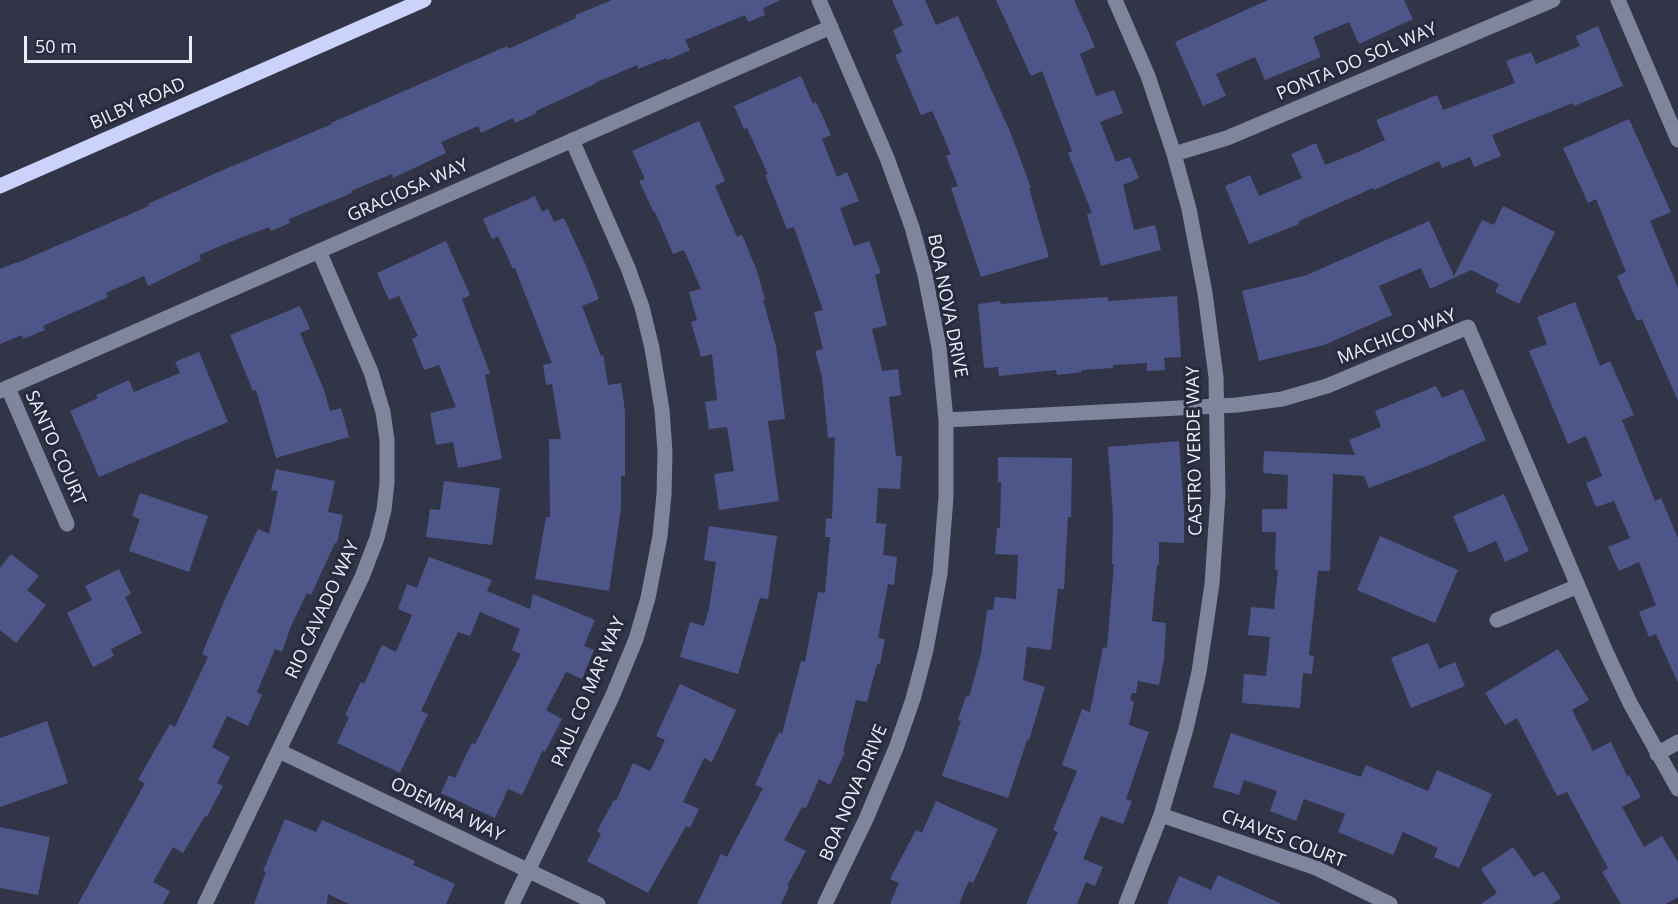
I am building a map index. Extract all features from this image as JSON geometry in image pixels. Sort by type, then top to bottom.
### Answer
[{"type":"main road","name":"BILBY ROAD","points":[[0,186],[424,0]]},
{"type":"street","name":"BOA NOVA DRIVE","points":[[819,0],[888,158],[912,227],[925,275],[939,347],[946,420],[946,497],[942,552],[926,650],[913,699],[896,748],[866,819],[825,904]]},
{"type":"street","name":"CASTRO VERDE WAY","points":[[1115,0],[1148,76],[1174,154],[1189,209],[1205,293],[1217,406],[1218,495],[1212,584],[1199,672],[1161,815],[1126,904]]},
{"type":"street","name":"PONTA DO SOL WAY","points":[[1174,154],[1227,138],[1553,0]]},
{"type":"street","points":[[1618,0],[1678,140]]},
{"type":"street","name":"GRACIOSA WAY","points":[[4,390],[831,27]]},
{"type":"street","name":"PAUL CO MAR WAY","points":[[512,904],[612,697],[636,639],[652,578],[660,536],[664,495],[665,452],[662,410],[652,348],[642,307],[628,268],[573,140]]},
{"type":"street","name":"RIO CAVADO WAY","points":[[205,904],[362,577],[377,538],[387,483],[386,431],[383,412],[371,372],[319,251]]},
{"type":"street","name":"MACHICO WAY","points":[[946,420],[1217,406],[1282,399],[1327,386],[1468,327],[1630,703],[1678,789]]},
{"type":"street","name":"SANTO COURT","points":[[4,390],[67,524]]},
{"type":"street","points":[[1497,620],[1578,586]]},
{"type":"street","points":[[1657,754],[1678,742]]},
{"type":"street","name":"ODEMIRA WAY","points":[[279,751],[598,904]]},
{"type":"street","name":"CHAVES COURT","points":[[1161,815],[1316,868],[1390,904]]},
{"type":"building","points":[[612,0],[780,0],[763,8],[765,15],[748,22],[745,15],[685,40],[690,50],[668,60],[666,58],[638,69],[637,65],[536,111],[537,113],[515,123],[513,118],[481,133],[478,126],[441,142],[446,153],[393,178],[392,174],[351,191],[352,193],[289,219],[290,223],[271,231],[269,227],[199,255],[201,260],[148,286],[144,276],[106,293],[108,297],[43,326],[45,330],[23,339],[22,335],[0,344],[0,269],[149,206],[148,204],[216,173],[507,46],[508,49],[576,18],[575,15]]},
{"type":"building","points":[[892,0],[925,0],[936,25],[958,16],[1011,134],[1031,188],[1029,188],[1049,257],[981,277],[951,188],[958,186],[946,156],[951,154],[932,111],[921,115],[895,55],[902,52],[893,30],[903,25]]},
{"type":"building","points":[[996,0],[1074,0],[1095,47],[1080,54],[1096,96],[1114,90],[1123,113],[1100,122],[1116,162],[1130,157],[1139,178],[1123,185],[1134,230],[1155,225],[1161,250],[1101,266],[1087,214],[1092,213],[1068,153],[1072,151],[1042,71],[1031,76]]},
{"type":"building","points":[[1268,0],[1404,0],[1413,19],[1359,44],[1349,22],[1313,37],[1321,57],[1265,80],[1255,57],[1216,74],[1226,96],[1203,106],[1175,42]]},
{"type":"building","points":[[1598,26],[1623,86],[1492,135],[1501,156],[1474,167],[1470,157],[1442,168],[1439,161],[1249,244],[1225,186],[1250,175],[1259,196],[1302,178],[1291,154],[1316,143],[1325,165],[1351,155],[1385,140],[1376,120],[1437,95],[1443,110],[1515,83],[1506,61],[1531,52],[1536,64],[1580,46],[1576,36]]},
{"type":"building","points":[[801,76],[813,104],[816,102],[831,135],[822,139],[837,177],[847,172],[859,201],[840,208],[854,246],[869,241],[881,273],[875,275],[887,325],[872,329],[882,371],[898,369],[901,395],[889,397],[896,456],[902,456],[900,489],[878,488],[876,523],[886,524],[883,555],[897,557],[894,585],[888,584],[878,638],[885,639],[880,664],[877,664],[867,702],[856,700],[843,751],[845,752],[830,785],[819,779],[806,808],[802,807],[784,840],[806,851],[787,886],[789,887],[781,904],[697,904],[721,854],[727,857],[763,788],[755,785],[779,732],[782,734],[801,661],[805,662],[818,592],[825,593],[830,537],[825,537],[826,518],[832,519],[835,437],[828,438],[822,377],[815,351],[823,349],[814,312],[823,310],[794,227],[787,229],[765,175],[768,174],[734,106]]},
{"type":"building","points":[[1629,119],[1671,212],[1650,221],[1678,288],[1678,401],[1642,319],[1637,321],[1617,276],[1626,272],[1596,199],[1588,203],[1563,148]]},
{"type":"building","points":[[699,121],[725,181],[715,186],[737,237],[742,235],[757,271],[776,346],[785,419],[768,421],[779,501],[719,510],[714,474],[734,471],[727,427],[709,429],[705,402],[717,400],[712,354],[701,357],[691,322],[697,320],[689,292],[701,289],[684,250],[673,254],[639,181],[645,179],[632,151]]},
{"type":"building","points":[[535,196],[542,212],[548,209],[554,222],[564,218],[599,299],[582,306],[601,356],[603,355],[608,385],[621,383],[625,411],[625,476],[621,476],[621,508],[609,591],[535,579],[546,517],[550,517],[549,439],[561,439],[552,384],[546,385],[543,365],[552,363],[515,268],[513,269],[498,236],[492,239],[483,219]]},
{"type":"building","points":[[1503,206],[1555,232],[1519,304],[1495,292],[1499,284],[1471,270],[1430,289],[1421,268],[1379,286],[1392,315],[1324,345],[1259,361],[1242,291],[1307,275],[1429,221],[1454,276],[1482,220],[1494,225]]},
{"type":"building","points":[[446,241],[470,295],[462,299],[490,373],[485,375],[502,459],[458,468],[453,442],[436,445],[430,413],[456,407],[439,365],[424,370],[412,339],[418,336],[399,296],[389,300],[377,273]]},
{"type":"building","points":[[1177,296],[1181,357],[1164,358],[1165,370],[1147,371],[1147,363],[1113,365],[1113,368],[1081,370],[1082,372],[1057,375],[1056,370],[999,376],[998,367],[984,368],[978,304],[1000,301],[1001,304],[1108,297],[1108,301]]},
{"type":"building","points":[[1575,302],[1600,366],[1610,361],[1634,415],[1622,420],[1655,501],[1661,498],[1678,538],[1678,683],[1656,634],[1649,637],[1639,612],[1656,605],[1639,562],[1619,571],[1608,547],[1630,538],[1614,501],[1596,507],[1586,483],[1602,476],[1586,436],[1568,444],[1529,351],[1547,344],[1537,317]]},
{"type":"building","points":[[300,306],[310,329],[300,333],[324,390],[330,411],[341,408],[349,437],[276,458],[256,390],[253,391],[230,335]]},
{"type":"building","points":[[199,352],[228,422],[99,477],[70,411],[98,398],[96,395],[129,380],[134,392],[180,373],[175,362]]},
{"type":"building","points":[[1436,386],[1442,398],[1463,389],[1486,440],[1369,488],[1364,476],[1333,474],[1330,571],[1318,571],[1309,655],[1314,656],[1312,674],[1303,673],[1300,708],[1242,703],[1244,674],[1266,676],[1270,637],[1248,635],[1251,607],[1274,609],[1278,570],[1275,570],[1276,532],[1262,532],[1262,509],[1287,509],[1288,475],[1263,473],[1264,451],[1355,455],[1349,440],[1381,427],[1375,411]]},
{"type":"building","points":[[1179,441],[1184,543],[1159,542],[1159,565],[1157,565],[1152,621],[1166,623],[1164,659],[1159,685],[1138,681],[1136,693],[1132,693],[1130,700],[1134,702],[1129,725],[1149,732],[1126,799],[1132,801],[1123,824],[1101,816],[1083,859],[1103,867],[1095,886],[1086,882],[1077,904],[1026,904],[1058,832],[1053,830],[1077,771],[1062,765],[1082,709],[1090,712],[1103,647],[1107,648],[1114,564],[1112,564],[1113,516],[1108,447]]},
{"type":"building","points":[[998,457],[1072,458],[1071,517],[1068,517],[1064,589],[1058,589],[1051,650],[1027,647],[1023,680],[1045,687],[1008,798],[942,776],[961,721],[958,720],[966,696],[969,697],[981,654],[987,610],[993,610],[995,597],[1016,599],[1018,555],[995,554],[997,528],[1000,528],[1001,482],[998,482]]},
{"type":"building","points":[[276,469],[335,481],[328,512],[343,515],[337,543],[311,595],[307,593],[291,626],[282,652],[275,649],[257,692],[262,695],[248,726],[227,716],[212,747],[230,757],[217,783],[223,786],[207,817],[205,816],[183,853],[173,847],[153,882],[170,891],[163,904],[78,904],[145,783],[138,780],[170,724],[175,727],[208,657],[202,654],[225,599],[258,529],[269,534],[278,491],[271,490]]},
{"type":"building","points":[[444,481],[500,488],[492,545],[426,537],[430,509],[440,510]]},
{"type":"building","points":[[140,493],[208,516],[189,572],[129,551],[140,519],[132,516]]},
{"type":"building","points":[[1504,494],[1529,551],[1505,562],[1496,541],[1469,553],[1453,516]]},
{"type":"building","points":[[709,526],[777,536],[768,599],[760,598],[738,674],[680,657],[690,622],[704,626],[709,608],[716,562],[704,560]]},
{"type":"building","points":[[1380,536],[1458,570],[1435,623],[1357,590]]},
{"type":"building","points":[[11,554],[39,576],[27,590],[46,605],[16,643],[0,630],[0,568]]},
{"type":"building","points":[[429,557],[492,580],[487,591],[530,609],[533,594],[595,620],[584,646],[594,650],[582,679],[566,672],[546,710],[562,719],[545,752],[543,750],[522,795],[508,789],[495,818],[441,793],[449,775],[455,778],[472,743],[475,744],[521,654],[512,650],[520,629],[480,612],[470,636],[458,632],[421,711],[428,714],[400,773],[337,743],[349,717],[345,715],[361,682],[364,684],[382,645],[396,652],[412,615],[398,609],[407,584],[417,588]]},
{"type":"building","points":[[119,569],[131,594],[125,597],[142,633],[111,649],[114,656],[93,667],[67,613],[92,600],[85,586]]},
{"type":"building","points":[[1428,643],[1439,669],[1455,662],[1465,686],[1411,708],[1391,658]]},
{"type":"building","points":[[1558,649],[1589,700],[1572,710],[1593,751],[1611,742],[1627,776],[1629,775],[1641,797],[1622,807],[1644,847],[1662,836],[1678,862],[1678,897],[1666,904],[1621,904],[1602,872],[1608,868],[1567,792],[1557,796],[1517,718],[1505,725],[1485,693]]},
{"type":"building","points":[[680,684],[736,710],[712,762],[704,758],[683,802],[699,809],[690,828],[686,826],[648,893],[587,861],[601,834],[597,831],[614,800],[616,801],[633,763],[650,771],[665,740],[656,736]]},
{"type":"building","points":[[47,721],[68,783],[0,807],[0,738]]},
{"type":"building","points":[[1231,733],[1361,777],[1366,765],[1428,791],[1437,770],[1492,794],[1459,868],[1434,857],[1438,848],[1403,832],[1393,855],[1338,832],[1345,814],[1304,799],[1296,821],[1270,811],[1277,791],[1244,780],[1239,795],[1213,787]]},
{"type":"building","points":[[936,801],[998,829],[973,883],[969,881],[959,904],[890,904],[899,883],[890,879],[916,830],[922,833]]},
{"type":"building","points":[[285,819],[316,832],[322,820],[415,861],[413,865],[455,884],[446,904],[349,904],[328,894],[327,904],[254,904],[266,872],[263,871]]},
{"type":"building","points":[[0,827],[50,837],[38,895],[0,888]]},
{"type":"building","points":[[1513,847],[1534,877],[1543,871],[1561,898],[1552,904],[1481,904],[1497,893],[1481,869]]},
{"type":"building","points":[[1218,875],[1282,904],[1167,904],[1179,876],[1211,890]]}]
